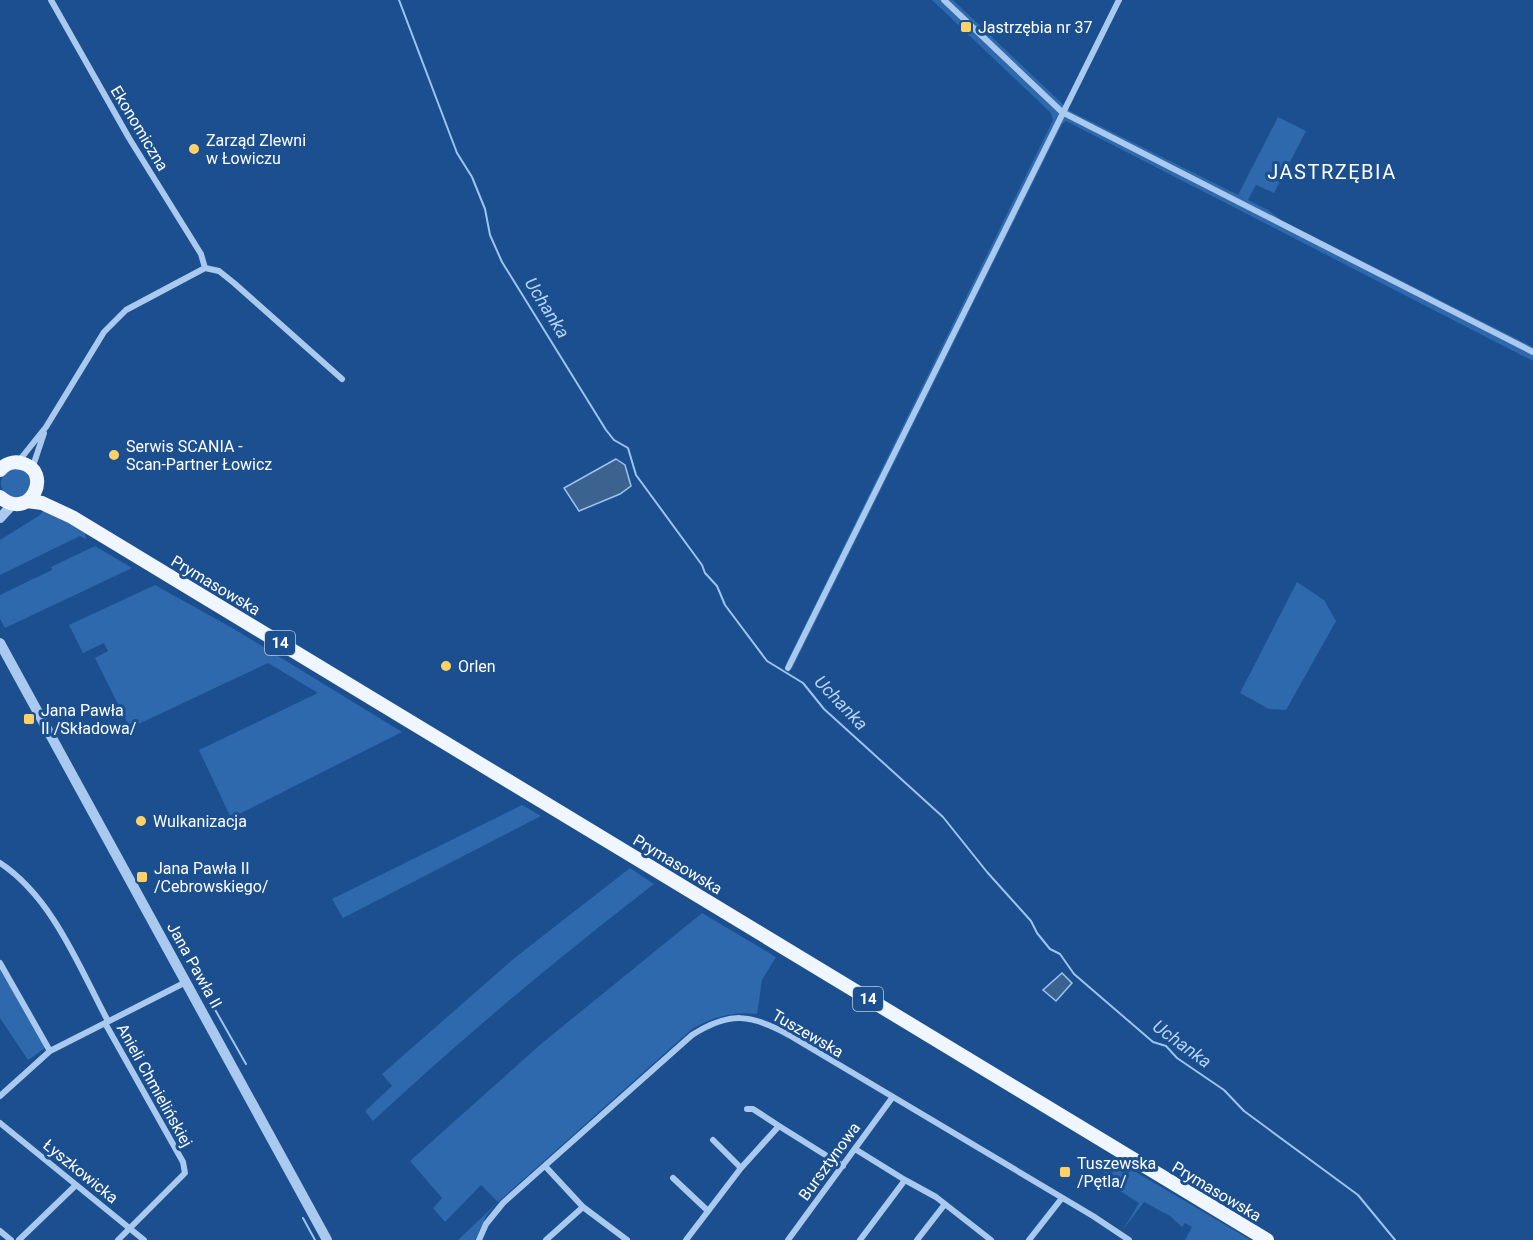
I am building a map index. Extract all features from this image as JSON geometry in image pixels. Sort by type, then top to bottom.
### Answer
[{"type":"main road","points":[[1,467],[18,462],[32,469]]},
{"type":"main road","name":"14","points":[[32,469],[37,483]]},
{"type":"main road","points":[[27,501],[36,490],[37,483]]},
{"type":"main road","name":"Prymasowska","points":[[37,483],[46,496],[72,517]]},
{"type":"main road","points":[[0,497],[13,504]]},
{"type":"main road","name":"14","points":[[13,504],[27,501]]},
{"type":"main road","name":"Prymasowska","points":[[27,501],[42,503],[72,517],[1267,1240]]},
{"type":"street","name":"Ekonomiczna","points":[[51,0],[129,138],[201,255],[205,268]]},
{"type":"street","points":[[944,0],[1062,112],[1533,352]]},
{"type":"street","points":[[788,668],[1119,0]]},
{"type":"street","points":[[18,462],[46,427],[96,345],[115,319],[142,299],[205,268],[219,271],[234,283],[342,379]]},
{"type":"street","points":[[32,469],[46,427]]},
{"type":"street","points":[[0,518],[13,504]]},
{"type":"street","name":"Jana Pawła II","points":[[0,643],[327,1240]]},
{"type":"street","name":"Anieli Chmielińskiej","points":[[0,863],[32,892],[47,911],[183,1162],[185,1173],[118,1240]]},
{"type":"street","points":[[0,963],[50,1052]]},
{"type":"street","points":[[0,1096],[50,1052],[186,982]]},
{"type":"street","name":"Tuszewska","points":[[479,1240],[486,1224],[503,1203],[692,1035],[719,1021],[748,1017],[774,1027],[1129,1240]]},
{"type":"street","name":"Bursztynowa","points":[[788,1240],[843,1166],[858,1150],[892,1098]]},
{"type":"street","points":[[747,1109],[753,1109],[843,1166]]},
{"type":"street","name":"Łyszkowicka","points":[[0,1123],[144,1240]]},
{"type":"street","points":[[686,1240],[741,1168],[779,1126]]},
{"type":"street","points":[[713,1140],[741,1168]]},
{"type":"street","points":[[858,1150],[945,1204],[991,1240]]},
{"type":"street","points":[[545,1166],[583,1207],[627,1240]]},
{"type":"street","points":[[673,1178],[708,1210]]},
{"type":"street","points":[[860,1240],[905,1180]]},
{"type":"street","points":[[19,1240],[76,1185]]},
{"type":"street","points":[[1029,1240],[1062,1198]]},
{"type":"street","points":[[916,1240],[945,1204]]},
{"type":"street","points":[[546,1240],[583,1207]]},
{"type":"street","points":[[0,1231],[11,1240]]},
{"type":"shaded area","points":[[932,0],[953,0],[1070,111],[1533,347],[1533,361],[1066,121],[1062,124],[792,669],[786,664],[1053,120],[1051,113]]},
{"type":"shaded area","points":[[1278,117],[1306,131],[1274,193],[1256,185],[1248,200],[1238,195]]},
{"type":"shaded area","points":[[616,459],[625,465],[631,486],[620,494],[579,511],[564,488]]},
{"type":"shaded area","points":[[16,468],[27,472],[31,483],[27,494],[16,498],[5,494],[1,483],[5,472]]},
{"type":"shaded area","points":[[45,509],[85,533],[86,539],[80,536],[0,575],[0,540],[40,515]]},
{"type":"shaded area","points":[[95,546],[132,568],[5,628],[0,619],[0,595]]},
{"type":"shaded area","points":[[1297,582],[1324,600],[1336,621],[1286,710],[1269,709],[1240,693]]},
{"type":"shaded area","points":[[155,585],[234,629],[402,732],[231,818],[199,750],[318,693],[268,663],[130,728],[95,658],[108,651],[104,643],[83,653],[69,625]]},
{"type":"shaded area","points":[[522,805],[541,816],[343,918],[332,899]]},
{"type":"shaded area","points":[[630,868],[654,884],[511,999],[373,1121],[365,1111],[392,1086],[382,1074],[517,956]]},
{"type":"shaded area","points":[[702,913],[776,957],[762,980],[757,1014],[740,1013],[723,1016],[692,1029],[498,1202],[481,1185],[445,1222],[433,1208],[442,1198],[410,1161],[541,1044]]},
{"type":"shaded area","points":[[0,968],[48,1046],[28,1060],[0,1018]]},
{"type":"shaded area","points":[[1062,973],[1072,983],[1056,1001],[1043,990]]},
{"type":"shaded area","points":[[1112,1158],[1250,1240],[1185,1240],[1192,1227],[1185,1223],[1182,1227],[1170,1216],[1144,1202],[1123,1230],[1139,1203],[1101,1179]]},
{"type":"shaded area","points":[[498,1202],[486,1216],[475,1240],[458,1240]]},
{"type":"waterway","name":"Uchanka","points":[[399,0],[457,153],[472,177],[485,209],[490,235],[502,262],[606,430],[614,440],[628,448],[636,475],[702,565],[705,573],[717,586],[725,605],[767,661],[803,683],[824,709],[943,817],[987,872],[1031,921],[1050,949],[1060,954],[1074,974],[1153,1042],[1166,1046],[1177,1058],[1224,1090],[1244,1111],[1358,1195],[1395,1240]]},
{"type":"waterway","points":[[213,1006],[246,1064]]},
{"type":"waterway","points":[[303,1218],[315,1240]]},
{"type":"place","name":"Jastrzębia nr 37","points":[[966,27]]},
{"type":"place","name":"Zarząd Zlewni w Łowiczu","points":[[194,149]]},
{"type":"place","name":"Serwis SCANIA - Scan-Partner Łowicz","points":[[114,455]]},
{"type":"place","name":"Orlen","points":[[446,666]]},
{"type":"place","name":"Jana Pawła II /Składowa/","points":[[29,719]]},
{"type":"place","name":"Wulkanizacja","points":[[141,821]]},
{"type":"place","name":"Jana Pawła II /Cebrowskiego/","points":[[142,877]]},
{"type":"place","name":"Tuszewska /Pętla/","points":[[1065,1172]]},
{"type":"district","name":"JASTRZĘBIA","points":[[1332,172]]}]
